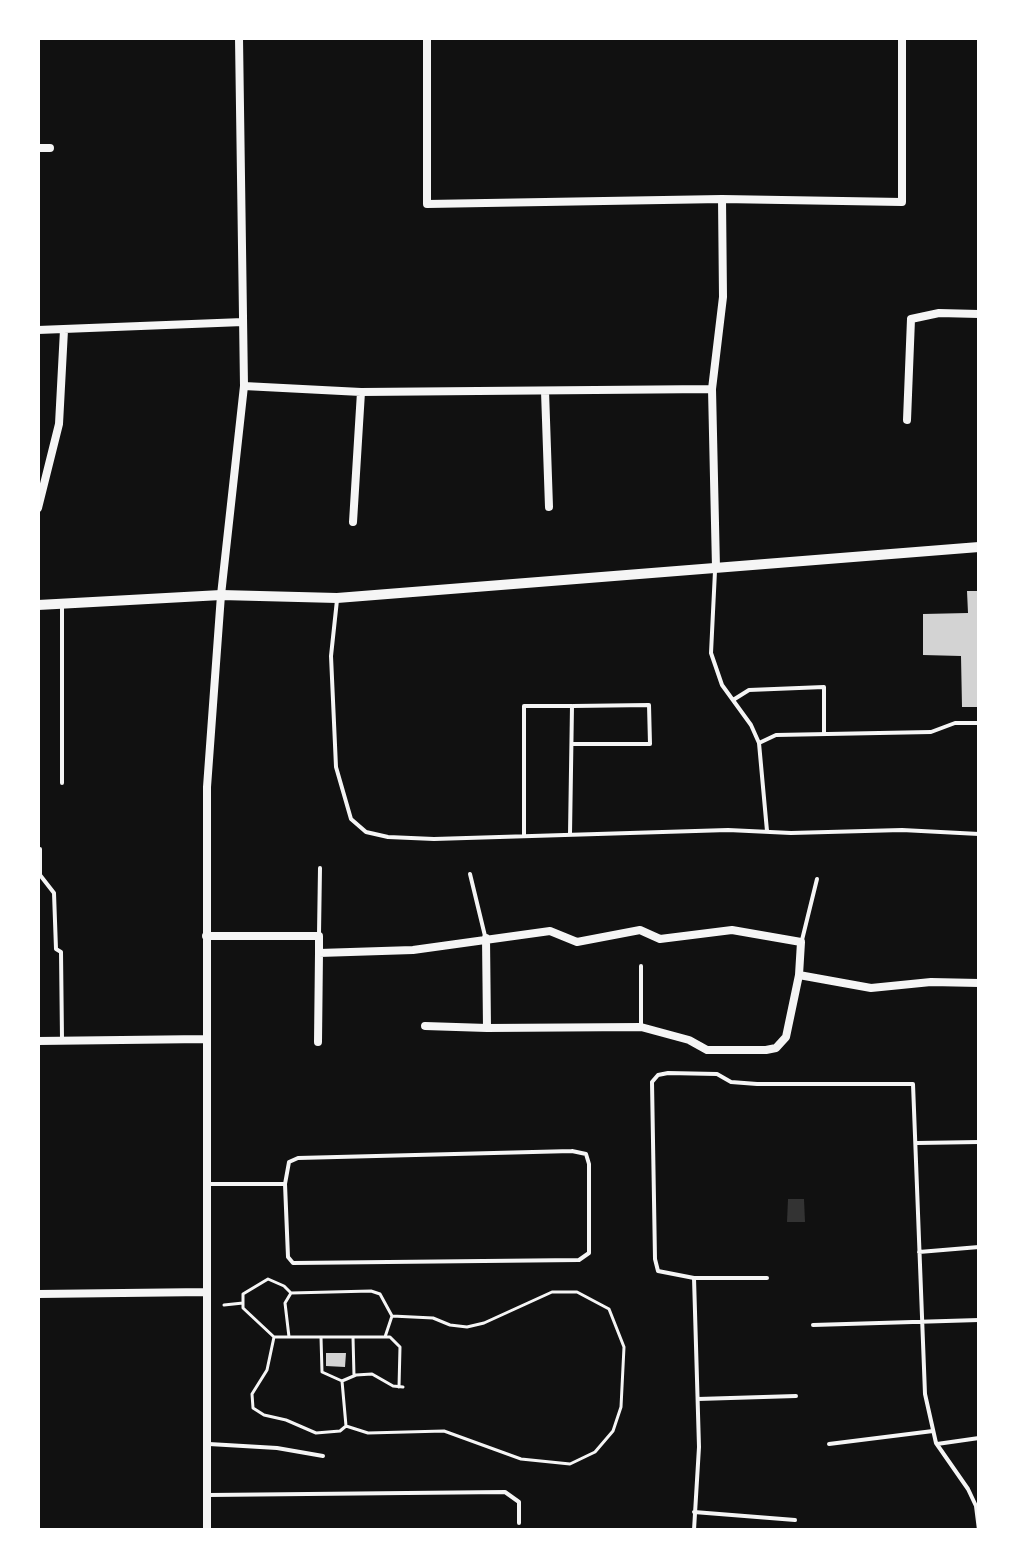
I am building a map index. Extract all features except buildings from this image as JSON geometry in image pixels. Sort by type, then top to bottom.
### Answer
[{"type":"street","points":[[207,1530],[207,787],[221,595],[244,386],[239,38]]},
{"type":"street","points":[[427,38],[427,204],[722,199],[902,202],[902,38]]},
{"type":"street","points":[[38,148],[50,148]]},
{"type":"street","points":[[716,568],[712,389],[723,297],[722,199]]},
{"type":"street","points":[[907,420],[908,334],[911,319],[939,313],[979,314]]},
{"type":"street","points":[[38,330],[243,322]]},
{"type":"street","points":[[38,508],[59,424],[64,330]]},
{"type":"street","points":[[244,386],[361,392],[712,389]]},
{"type":"street","points":[[545,391],[549,507]]},
{"type":"street","points":[[353,522],[361,392]]},
{"type":"street","points":[[38,605],[221,595],[337,598],[979,547]]},
{"type":"street","points":[[319,953],[368,954],[550,931],[577,942],[640,930],[660,939],[732,930],[801,942],[799,975],[786,1037],[776,1048],[713,1051],[658,1030],[641,1027],[425,1026]]},
{"type":"street","points":[[206,936],[319,936],[318,1042]]},
{"type":"street","points":[[486,938],[487,1028]]},
{"type":"street","points":[[799,975],[871,988],[931,982],[979,983]]},
{"type":"street","points":[[38,1041],[205,1039]]},
{"type":"street","points":[[38,1294],[207,1292]]},
{"type":"lane","points":[[716,568],[711,653],[722,685],[759,743],[767,831]]},
{"type":"lane","points":[[337,598],[331,656],[336,767],[351,819],[366,832],[388,837],[926,830],[979,834]]},
{"type":"lane","points":[[62,603],[62,783]]},
{"type":"lane","points":[[733,700],[749,690],[824,687],[824,733]]},
{"type":"lane","points":[[524,835],[524,706],[649,705],[650,744],[572,744]]},
{"type":"lane","points":[[570,834],[572,706]]},
{"type":"lane","points":[[759,743],[776,735],[931,732],[955,723],[979,723]]},
{"type":"lane","points":[[40,849],[40,875],[54,893],[56,949],[61,952],[62,1041]]},
{"type":"lane","points":[[319,936],[320,868]]},
{"type":"lane","points":[[470,874],[486,938]]},
{"type":"lane","points":[[801,942],[817,879]]},
{"type":"lane","points":[[641,966],[641,1027]]},
{"type":"lane","points":[[767,1278],[694,1278],[658,1271],[655,1259],[652,1082],[658,1075],[717,1074],[731,1082],[757,1084],[913,1084],[925,1394],[937,1444],[968,1489],[976,1506],[979,1530]]},
{"type":"lane","points":[[917,1143],[979,1142]]},
{"type":"lane","points":[[586,1154],[590,1176],[589,1253],[579,1260],[546,1262],[293,1263],[288,1257],[285,1184],[289,1162],[298,1158],[586,1154]]},
{"type":"lane","points":[[206,1184],[285,1184]]},
{"type":"lane","points":[[919,1252],[979,1247]]},
{"type":"lane","points":[[694,1278],[698,1399],[694,1530]]},
{"type":"lane","points":[[813,1325],[979,1320]]},
{"type":"lane","points":[[698,1399],[796,1396]]},
{"type":"lane","points":[[829,1444],[933,1431]]},
{"type":"lane","points":[[937,1444],[979,1438]]},
{"type":"lane","points":[[207,1444],[323,1456]]},
{"type":"lane","points":[[207,1495],[505,1492],[519,1502],[519,1523]]},
{"type":"lane","points":[[694,1512],[795,1520]]},
{"type":"path","points":[[321,1337],[322,1372],[342,1381],[372,1374],[401,1387],[400,1347],[385,1337],[321,1337],[289,1337],[274,1337],[243,1308],[243,1294],[268,1279],[291,1293],[371,1291],[380,1294],[392,1316],[385,1337]]},
{"type":"path","points":[[346,1426],[368,1433],[444,1431],[521,1459],[550,1464],[570,1464],[595,1452],[613,1431],[621,1407],[624,1347],[609,1309],[577,1292],[552,1292],[484,1323],[467,1327],[450,1325],[433,1318],[392,1316]]},
{"type":"path","points":[[289,1337],[285,1303],[291,1293]]},
{"type":"path","points":[[224,1305],[243,1303]]},
{"type":"path","points":[[274,1337],[267,1370],[252,1394],[253,1408],[264,1415],[286,1420],[316,1433],[340,1431],[346,1426]]},
{"type":"path","points":[[353,1337],[354,1376]]},
{"type":"path","points":[[342,1381],[346,1426]]},
{"type":"shaded area","points":[[788,1199],[804,1199],[805,1222],[787,1222]]}]
